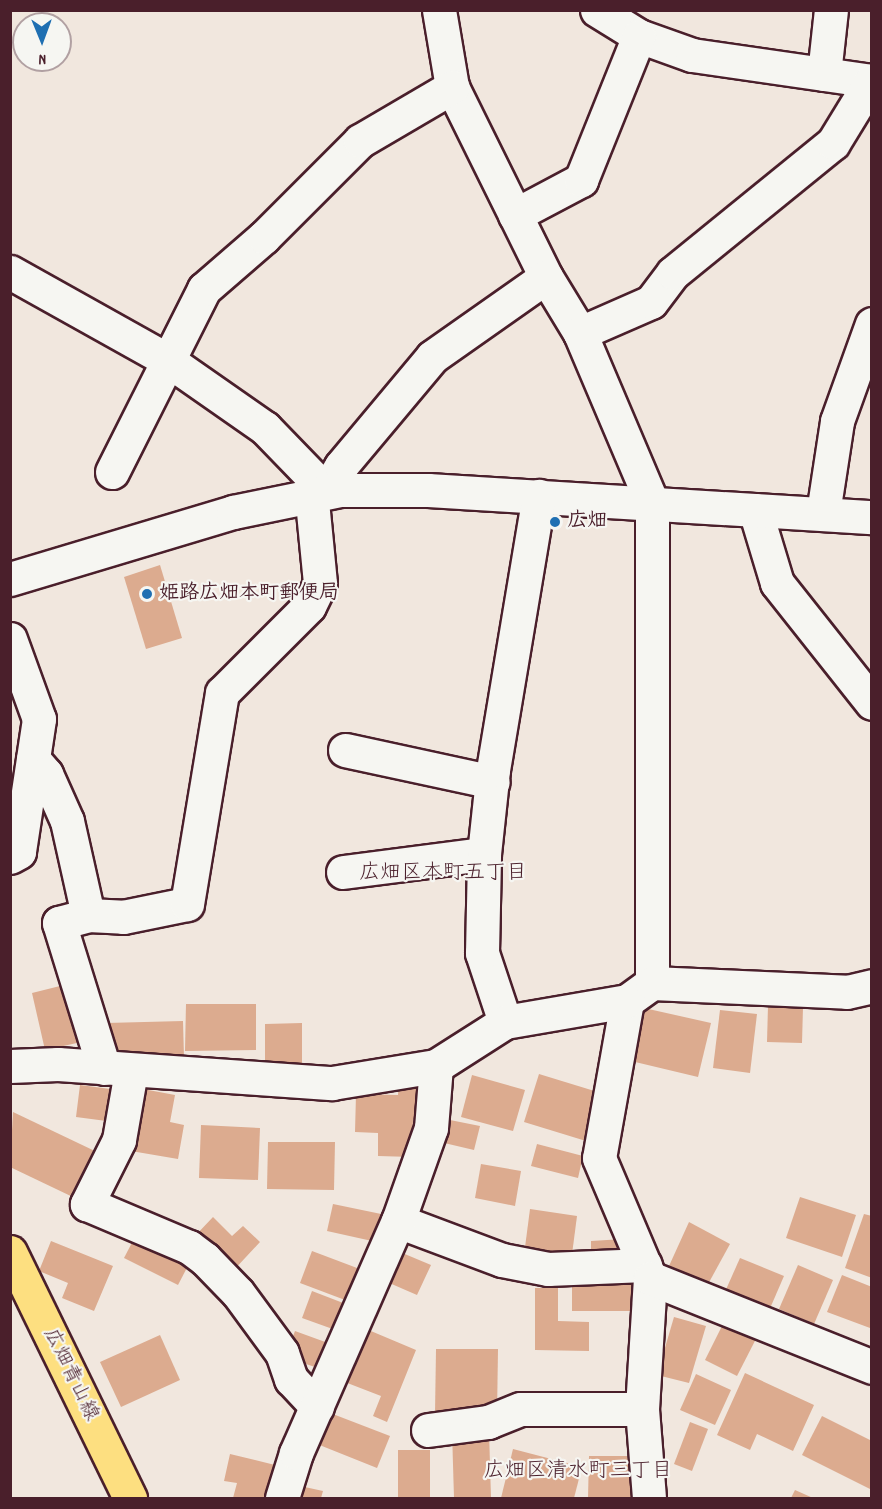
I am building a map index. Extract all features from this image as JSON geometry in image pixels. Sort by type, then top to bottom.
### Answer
[{"type":"main road","name":"広畑青山線","points":[[10,1252],[130,1498]]},
{"type":"street","points":[[439,10],[452,87],[546,277],[580,333],[652,503],[639,992],[599,1158],[648,1271],[642,1409],[649,1498]]},
{"type":"street","points":[[824,74],[831,10]]},
{"type":"street","points":[[515,215],[581,180],[620,21],[692,55],[871,81],[833,143],[673,273],[651,302],[580,333]]},
{"type":"street","points":[[112,472],[204,289],[264,237],[360,141],[452,87]]},
{"type":"street","points":[[10,272],[169,361],[265,428],[319,492],[320,583],[309,606],[222,693],[187,904],[123,917],[88,915],[59,923],[117,1070],[119,1140],[87,1204],[189,1248],[205,1259],[238,1293],[282,1353],[291,1379],[317,1407]]},
{"type":"street","points":[[319,492],[432,357],[546,277]]},
{"type":"street","points":[[823,513],[837,421],[872,324]]},
{"type":"street","points":[[10,579],[319,492],[428,490],[872,517]]},
{"type":"street","points":[[505,1022],[482,953],[484,854],[493,782],[539,496]]},
{"type":"street","points":[[755,510],[777,583],[872,703]]},
{"type":"street","points":[[10,639],[39,719],[18,852],[10,857]]},
{"type":"street","points":[[345,750],[493,782]]},
{"type":"street","points":[[33,759],[45,774],[67,821],[88,915]]},
{"type":"street","points":[[343,872],[484,854]]},
{"type":"street","points":[[10,1066],[332,1083],[436,1066],[505,1022],[639,992],[847,992],[872,986]]},
{"type":"street","points":[[282,1498],[317,1407],[399,1221],[432,1128],[436,1066]]},
{"type":"street","points":[[399,1221],[502,1260],[548,1269],[648,1271],[872,1367]]},
{"type":"street","points":[[428,1430],[488,1422],[520,1409],[642,1409]]},
{"type":"building","points":[[160,565],[182,638],[146,649],[124,577]]},
{"type":"building","points":[[72,983],[86,1041],[45,1050],[32,993]]},
{"type":"building","points":[[186,1004],[256,1004],[256,1050],[185,1051]]},
{"type":"building","points":[[768,1006],[803,1007],[802,1043],[767,1042]]},
{"type":"building","points":[[644,1008],[711,1023],[698,1077],[631,1061]]},
{"type":"building","points":[[720,1010],[757,1014],[750,1073],[713,1068]]},
{"type":"building","points":[[183,1021],[184,1058],[107,1060],[106,1023]]},
{"type":"building","points":[[302,1023],[302,1071],[265,1070],[265,1024]]},
{"type":"building","points":[[539,1074],[601,1093],[586,1141],[524,1122]]},
{"type":"building","points":[[472,1075],[525,1090],[513,1131],[461,1117]]},
{"type":"building","points":[[399,1078],[422,1079],[421,1120],[413,1119],[412,1157],[378,1156],[378,1133],[355,1132],[356,1094],[398,1095]]},
{"type":"building","points":[[80,1085],[118,1090],[114,1122],[76,1117]]},
{"type":"building","points":[[143,1089],[175,1095],[170,1122],[184,1125],[178,1159],[131,1151]]},
{"type":"building","points":[[13,1112],[99,1153],[77,1199],[10,1167]]},
{"type":"building","points":[[445,1119],[480,1126],[474,1150],[440,1142]]},
{"type":"building","points":[[201,1125],[260,1128],[258,1180],[199,1178]]},
{"type":"building","points":[[268,1142],[335,1142],[334,1190],[267,1189]]},
{"type":"building","points":[[537,1144],[583,1156],[578,1178],[531,1166]]},
{"type":"building","points":[[481,1164],[521,1171],[515,1206],[475,1198]]},
{"type":"building","points":[[800,1197],[856,1215],[842,1257],[786,1238]]},
{"type":"building","points":[[333,1204],[386,1215],[381,1243],[327,1231]]},
{"type":"building","points":[[530,1209],[577,1216],[571,1262],[524,1255]]},
{"type":"building","points":[[864,1214],[872,1216],[872,1278],[845,1268]]},
{"type":"building","points":[[213,1217],[232,1236],[243,1226],[260,1242],[232,1272],[194,1237]]},
{"type":"building","points":[[689,1222],[730,1244],[707,1286],[669,1266]]},
{"type":"building","points":[[137,1233],[191,1260],[178,1285],[124,1258]]},
{"type":"building","points":[[623,1239],[624,1257],[591,1258],[591,1241]]},
{"type":"building","points":[[51,1241],[113,1266],[94,1311],[62,1298],[68,1283],[39,1271]]},
{"type":"building","points":[[312,1251],[365,1271],[353,1303],[300,1283]]},
{"type":"building","points":[[400,1252],[431,1265],[417,1295],[387,1282]]},
{"type":"building","points":[[740,1258],[784,1276],[768,1313],[724,1294]]},
{"type":"building","points":[[798,1265],[833,1280],[814,1324],[779,1309]]},
{"type":"building","points":[[572,1275],[636,1275],[637,1311],[572,1311]]},
{"type":"building","points":[[842,1275],[872,1287],[870,1328],[827,1312]]},
{"type":"building","points":[[535,1288],[558,1288],[558,1321],[589,1322],[589,1351],[535,1350]]},
{"type":"building","points":[[312,1291],[351,1306],[341,1332],[302,1318]]},
{"type":"building","points":[[727,1316],[759,1333],[737,1376],[705,1360]]},
{"type":"building","points":[[674,1317],[706,1326],[689,1383],[657,1375]]},
{"type":"building","points":[[359,1326],[416,1350],[387,1422],[373,1416],[381,1396],[337,1379]]},
{"type":"building","points":[[295,1331],[339,1347],[330,1372],[285,1357]]},
{"type":"building","points":[[160,1335],[180,1380],[121,1407],[100,1362]]},
{"type":"building","points":[[436,1349],[498,1349],[497,1415],[435,1414]]},
{"type":"building","points":[[745,1373],[814,1405],[793,1451],[757,1434],[750,1450],[717,1435]]},
{"type":"building","points":[[696,1374],[731,1390],[715,1425],[680,1410]]},
{"type":"building","points":[[325,1411],[390,1436],[377,1468],[312,1442]]},
{"type":"building","points":[[822,1416],[872,1441],[870,1489],[802,1455]]},
{"type":"building","points":[[690,1422],[708,1429],[692,1471],[674,1464]]},
{"type":"building","points":[[452,1431],[489,1431],[491,1498],[454,1498]]},
{"type":"building","points":[[513,1449],[582,1467],[574,1498],[501,1498]]},
{"type":"building","points":[[398,1450],[430,1450],[430,1498],[398,1498]]},
{"type":"building","points":[[230,1454],[275,1465],[268,1498],[233,1498],[237,1483],[224,1481]]},
{"type":"building","points":[[589,1456],[639,1456],[638,1498],[588,1498]]},
{"type":"building","points":[[291,1484],[323,1491],[321,1498],[288,1498]]},
{"type":"building","points":[[795,1490],[813,1498],[791,1498]]},
{"type":"place","name":"広畑","points":[[555,522]]},
{"type":"place","name":"姫路広畑本町郵便局","points":[[147,594]]},
{"type":"district","name":"広畑区本町五丁目","points":[[443,874]]},
{"type":"district","name":"広畑区清水町三丁目","points":[[578,1472]]}]
